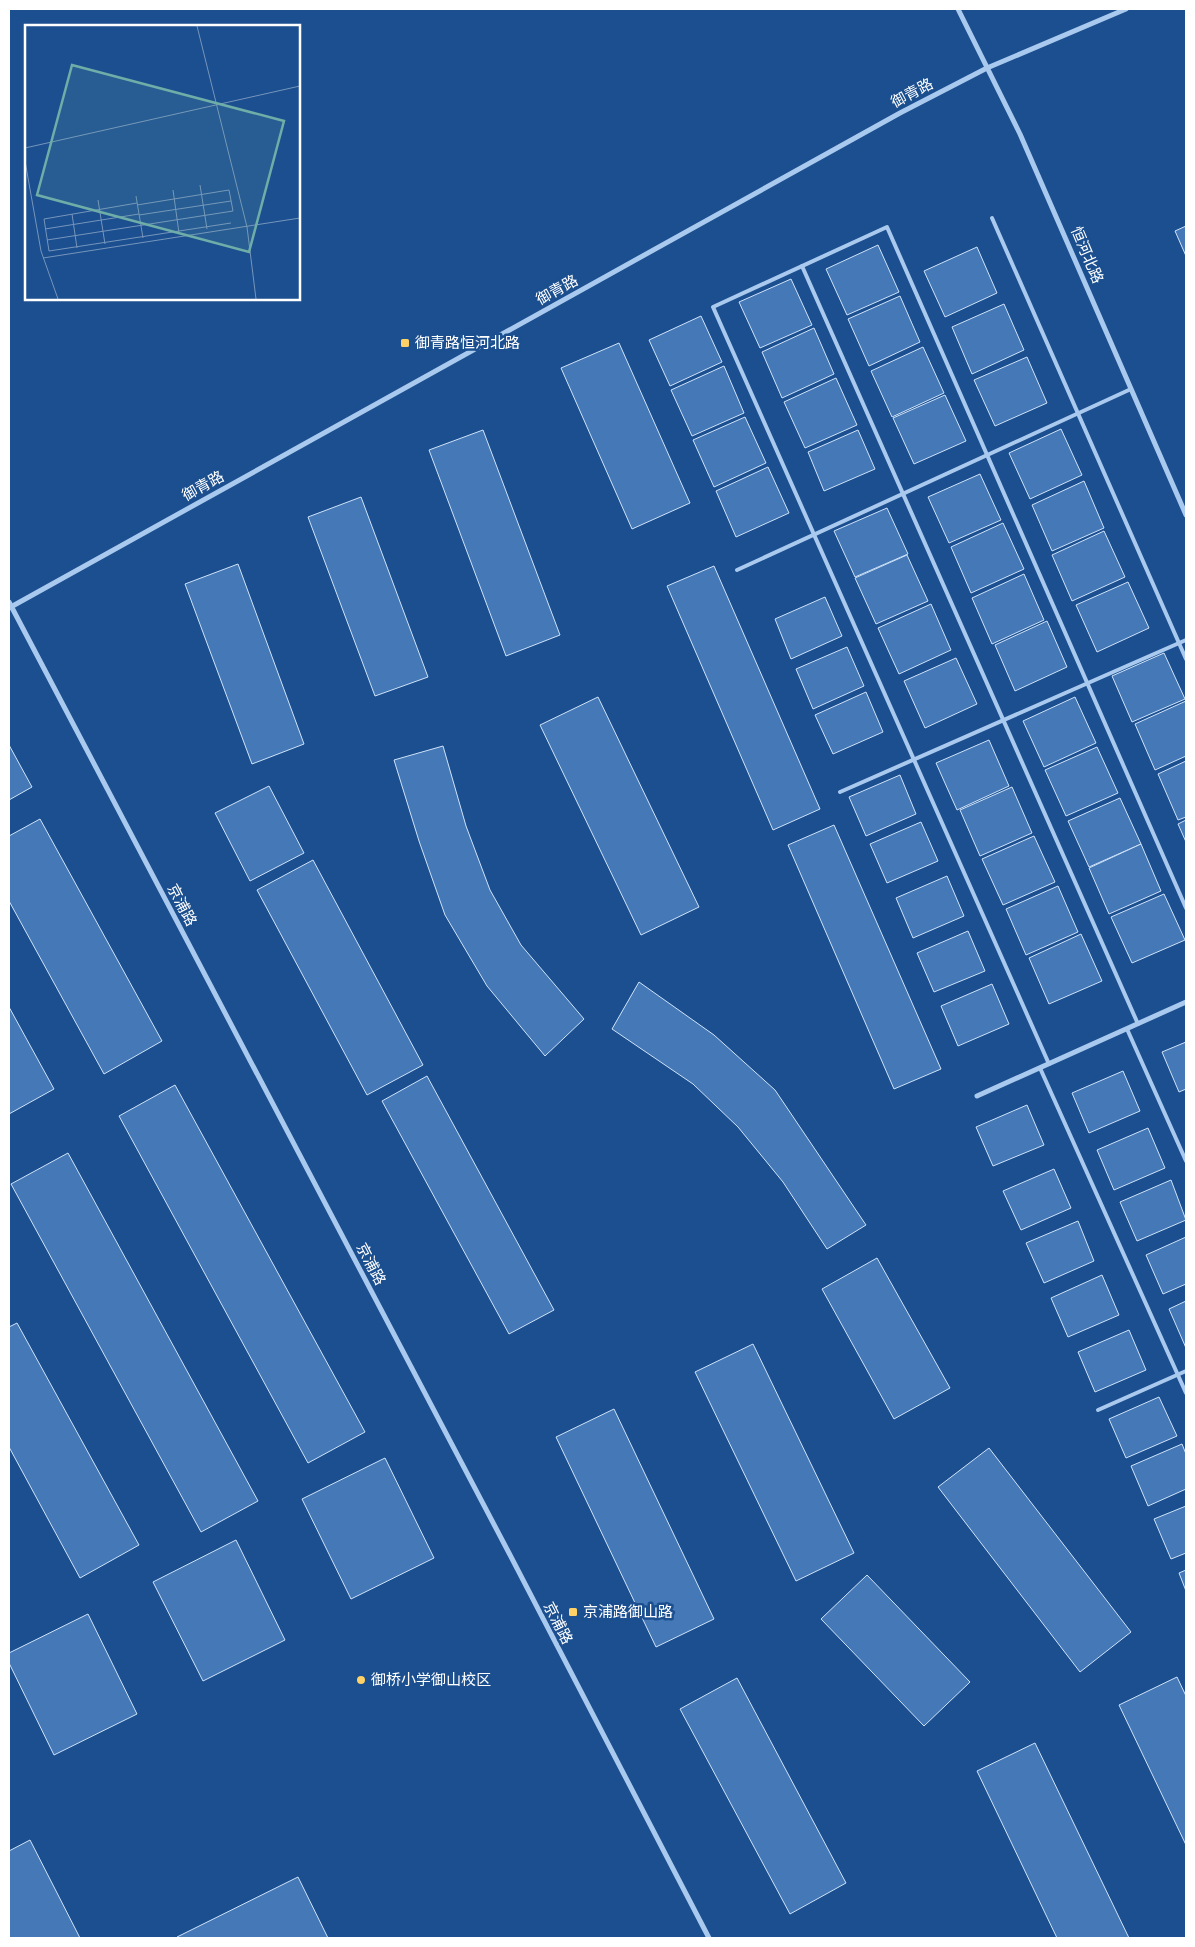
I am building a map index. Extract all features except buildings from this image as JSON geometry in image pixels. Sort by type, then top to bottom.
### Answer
[{"type":"street","name":"恒河北路","points":[[958,9],[1020,134],[1186,515]]},
{"type":"street","name":"御青路","points":[[10,606],[892,118],[987,68],[1084,25],[1126,9]]},
{"type":"street","name":"京浦路","points":[[10,606],[500,1535],[709,1938]]},
{"type":"street","points":[[977,1096],[1186,1002]]},
{"type":"lane","points":[[992,218],[1186,660]]},
{"type":"lane","points":[[1049,1064],[713,307],[887,227],[1186,908]]},
{"type":"lane","points":[[802,266],[1138,1024]]},
{"type":"lane","points":[[737,570],[1131,389]]},
{"type":"lane","points":[[840,792],[1186,640]]},
{"type":"lane","points":[[1127,1029],[1186,1161]]},
{"type":"lane","points":[[1040,1068],[1186,1393]]},
{"type":"lane","points":[[1098,1410],[1186,1371]]},
{"type":"place","name":"御青路恒河北路","points":[[405,343]]},
{"type":"place","name":"京浦路御山路","points":[[573,1612]]},
{"type":"place","name":"御桥小学御山校区","points":[[361,1680]]}]
